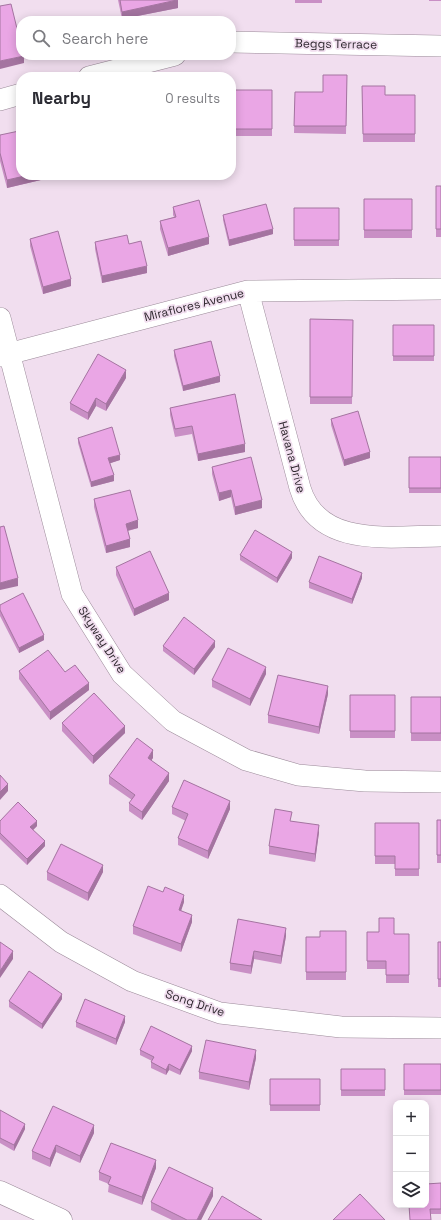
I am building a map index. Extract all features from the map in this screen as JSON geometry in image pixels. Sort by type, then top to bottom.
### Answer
[{"type":"main road","points":[[0,1192],[61,1220]]},
{"type":"street","name":"Beggs Terrace","points":[[236,42],[441,46]]},
{"type":"street","points":[[109,72],[155,60]]},
{"type":"street","points":[[0,100],[16,95]]},
{"type":"street","name":"Miraflores Avenue","points":[[5,355],[248,291],[441,289]]},
{"type":"street","name":"Havana Drive","points":[[248,291],[300,488],[306,504],[315,515],[325,523],[334,529],[344,532],[370,536],[441,536]]},
{"type":"street","name":"Skyway Drive","points":[[0,318],[5,355],[72,594],[122,674],[173,721],[246,760],[298,775],[365,782],[441,782]]},
{"type":"street","name":"Song Drive","points":[[0,895],[61,942],[132,981],[220,1013],[340,1028],[441,1028]]},
{"type":"building","points":[[120,0],[177,0],[122,12]]},
{"type":"building","points":[[11,4],[16,24],[16,58],[0,61],[0,6]]},
{"type":"building","points":[[323,75],[347,75],[346,126],[294,126],[295,92],[323,92]]},
{"type":"building","points":[[362,86],[385,86],[385,95],[415,95],[415,134],[363,134]]},
{"type":"building","points":[[236,90],[272,90],[272,129],[236,129]]},
{"type":"building","points":[[16,132],[16,178],[7,180],[0,153],[0,135]]},
{"type":"building","points":[[436,186],[441,186],[441,229],[436,229]]},
{"type":"building","points":[[364,199],[412,199],[412,230],[364,230]]},
{"type":"building","points":[[199,200],[209,237],[168,248],[160,221],[176,217],[173,207]]},
{"type":"building","points":[[266,204],[273,229],[229,240],[223,215]]},
{"type":"building","points":[[294,208],[339,208],[339,240],[294,240]]},
{"type":"building","points":[[58,231],[71,279],[43,287],[30,239]]},
{"type":"building","points":[[127,235],[129,244],[141,241],[147,266],[102,276],[95,242]]},
{"type":"building","points":[[310,319],[353,320],[352,397],[310,397]]},
{"type":"building","points":[[393,325],[434,325],[434,356],[393,356]]},
{"type":"building","points":[[211,341],[220,376],[183,386],[174,350]]},
{"type":"building","points":[[98,354],[126,370],[106,404],[96,398],[88,413],[70,403]]},
{"type":"building","points":[[235,394],[245,444],[198,454],[192,426],[175,429],[170,408]]},
{"type":"building","points":[[358,411],[370,452],[344,460],[331,419]]},
{"type":"building","points":[[112,427],[120,455],[108,458],[114,475],[91,482],[78,438]]},
{"type":"building","points":[[251,457],[262,500],[235,507],[231,490],[219,493],[212,467]]},
{"type":"building","points":[[409,457],[441,457],[441,488],[409,488]]},
{"type":"building","points":[[130,490],[138,520],[126,524],[130,539],[106,546],[94,499]]},
{"type":"building","points":[[4,526],[18,578],[0,583],[0,527]]},
{"type":"building","points":[[255,530],[292,552],[277,578],[240,555]]},
{"type":"building","points":[[150,551],[169,593],[134,609],[116,567]]},
{"type":"building","points":[[319,556],[362,573],[352,599],[309,582]]},
{"type":"building","points":[[23,593],[44,635],[19,648],[0,610],[0,605]]},
{"type":"building","points":[[184,617],[215,641],[194,669],[163,646]]},
{"type":"building","points":[[228,648],[266,667],[250,699],[212,680]]},
{"type":"building","points":[[48,650],[65,672],[75,665],[89,683],[50,712],[19,671]]},
{"type":"building","points":[[278,675],[328,686],[319,727],[268,715]]},
{"type":"building","points":[[94,693],[125,726],[93,756],[62,723]]},
{"type":"building","points":[[350,695],[395,695],[395,731],[350,731]]},
{"type":"building","points":[[411,697],[441,697],[441,733],[411,733]]},
{"type":"building","points":[[137,738],[153,750],[148,758],[169,773],[142,812],[129,803],[135,795],[109,776]]},
{"type":"building","points":[[0,775],[8,784],[0,792]]},
{"type":"building","points":[[184,780],[230,801],[208,851],[178,838],[188,814],[172,807]]},
{"type":"building","points":[[18,802],[37,821],[30,827],[45,841],[27,859],[0,833],[0,821]]},
{"type":"building","points":[[275,809],[292,812],[290,821],[319,825],[315,854],[269,846]]},
{"type":"building","points":[[437,820],[441,820],[441,855],[437,855]]},
{"type":"building","points":[[375,823],[419,823],[419,869],[395,869],[395,856],[375,856]]},
{"type":"building","points":[[61,844],[103,865],[88,893],[47,872]]},
{"type":"building","points":[[148,886],[163,892],[165,887],[184,895],[179,910],[192,915],[181,944],[133,926]]},
{"type":"building","points":[[379,918],[394,918],[394,934],[409,934],[409,975],[386,975],[386,961],[367,961],[367,932],[379,932]]},
{"type":"building","points":[[238,919],[286,928],[281,956],[254,951],[251,966],[230,963]]},
{"type":"building","points":[[320,931],[346,931],[346,972],[306,972],[306,937],[320,937]]},
{"type":"building","points":[[0,942],[13,951],[0,971]]},
{"type":"building","points":[[438,942],[441,942],[441,979],[438,979]]},
{"type":"building","points":[[29,971],[62,994],[42,1024],[9,1001]]},
{"type":"building","points":[[85,999],[125,1016],[116,1039],[76,1022]]},
{"type":"building","points":[[151,1026],[192,1046],[180,1070],[169,1064],[166,1070],[151,1062],[154,1057],[140,1050]]},
{"type":"building","points":[[206,1040],[256,1050],[249,1082],[199,1072]]},
{"type":"building","points":[[404,1064],[441,1064],[441,1090],[404,1090]]},
{"type":"building","points":[[341,1069],[385,1069],[385,1090],[341,1090]]},
{"type":"building","points":[[270,1079],[320,1079],[320,1105],[270,1105]]},
{"type":"building","points":[[53,1106],[94,1125],[80,1156],[56,1145],[50,1159],[32,1151]]},
{"type":"building","points":[[0,1110],[25,1124],[14,1145],[0,1138]]},
{"type":"building","points":[[111,1143],[156,1160],[142,1197],[108,1184],[111,1177],[99,1172]]},
{"type":"building","points":[[169,1167],[213,1188],[197,1220],[187,1220],[151,1202]]},
{"type":"building","points":[[441,1183],[441,1209],[430,1209],[431,1220],[410,1220],[409,1208],[429,1208],[429,1184]]},
{"type":"building","points":[[360,1194],[385,1220],[333,1220]]},
{"type":"building","points":[[222,1196],[262,1220],[208,1220]]}]
